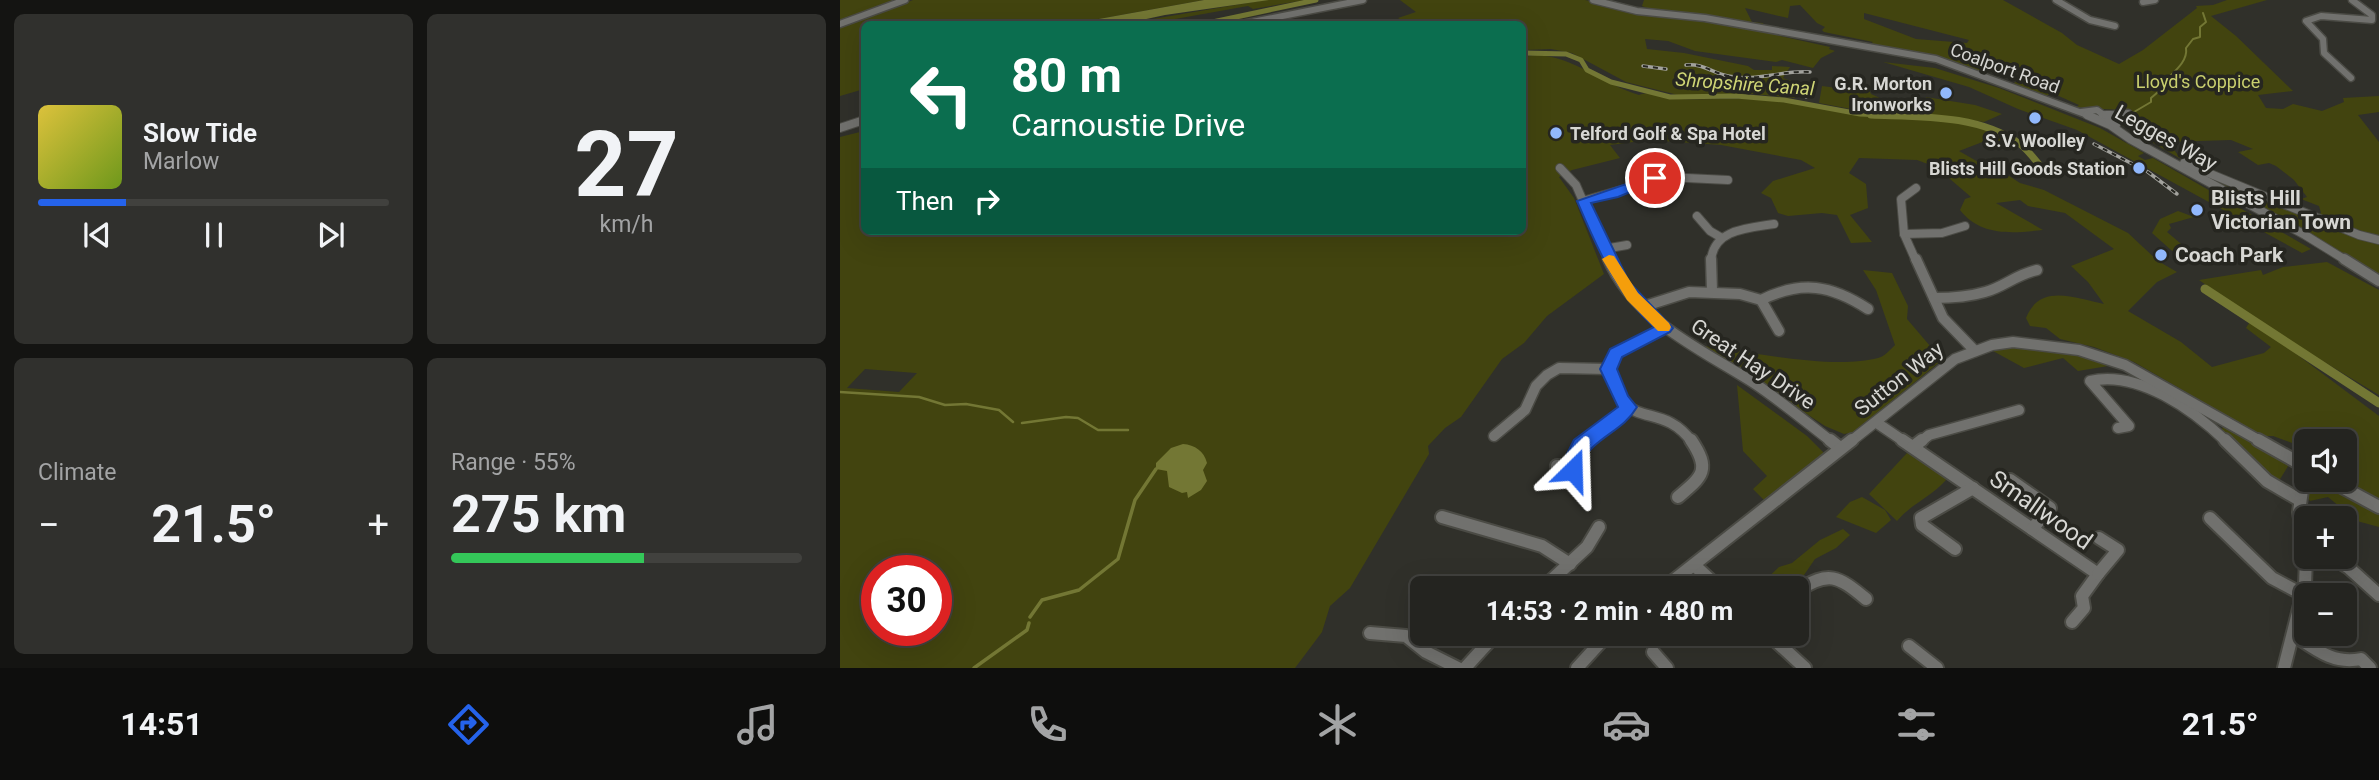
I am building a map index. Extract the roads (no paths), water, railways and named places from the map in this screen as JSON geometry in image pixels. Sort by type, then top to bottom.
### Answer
[{"type":"street","points":[[840,24],[905,0]]},
{"type":"street","name":"Coalport Road","points":[[1593,0],[1637,11],[1688,15],[1936,60],[2081,112],[2097,110],[2106,115],[2128,113]]},
{"type":"street","points":[[2056,0],[2090,20],[2115,26]]},
{"type":"street","points":[[2143,2],[2155,0]]},
{"type":"street","points":[[2352,0],[2372,15],[2372,20],[2358,22],[2323,17],[2309,18],[2306,22],[2323,39],[2324,53],[2353,76]]},
{"type":"street","points":[[1258,21],[1361,1]]},
{"type":"street","points":[[2315,9],[2323,17]]},
{"type":"street","name":"Legges Way","points":[[2081,112],[2110,125],[2305,235],[2379,281]]},
{"type":"street","points":[[2106,115],[2135,138],[2165,155],[2379,240]]},
{"type":"street","points":[[840,128],[861,121]]},
{"type":"street","name":"Great Hay Drive","points":[[1560,167],[1576,185],[1623,285],[1642,307],[1665,328],[1757,385],[1840,448]]},
{"type":"street","points":[[1583,201],[1614,194],[1655,178],[1682,175],[1724,177]]},
{"type":"street","points":[[1910,189],[1901,199],[1904,234],[1943,318],[1975,351]]},
{"type":"street","points":[[1698,216],[1710,231],[1722,238]]},
{"type":"street","points":[[1904,234],[1938,234],[1953,232],[1965,226]]},
{"type":"street","points":[[1712,291],[1712,251],[1722,238],[1738,231],[1770,228]]},
{"type":"street","points":[[1604,249],[1627,245]]},
{"type":"street","points":[[1934,298],[1956,298],[1987,292],[2018,274],[2033,271],[2020,264]]},
{"type":"street","points":[[1761,300],[1775,293],[1820,286],[1867,304]]},
{"type":"street","points":[[1642,307],[1689,292],[1712,291],[1750,296],[1761,300],[1780,327]]},
{"type":"street","points":[[1608,369],[1616,354],[1665,328]]},
{"type":"street","name":"Sutton Way","points":[[1680,576],[1955,359],[2013,342],[2079,350],[2125,365],[2294,460]]},
{"type":"street","points":[[1494,436],[1498,426],[1525,410],[1536,386],[1556,363],[1608,369]]},
{"type":"street","points":[[1608,369],[1621,399],[1628,407],[1675,422],[1684,429],[1703,460],[1704,469],[1700,477],[1678,497]]},
{"type":"street","points":[[2118,428],[2129,426],[2090,381],[2115,377],[2130,381],[2191,413],[2225,440],[2271,486],[2298,499]]},
{"type":"street","points":[[1580,477],[1563,467],[1581,445],[1617,419],[1628,407]]},
{"type":"street","points":[[1913,447],[1929,435],[2019,410]]},
{"type":"street","name":"Smallwood","points":[[1877,423],[2098,574],[2082,596],[2084,608],[2072,622]]},
{"type":"street","points":[[2010,480],[2050,508],[2032,529]]},
{"type":"street","points":[[1955,549],[1922,525],[1921,517],[1973,488]]},
{"type":"street","points":[[2299,506],[2298,499],[2301,492]]},
{"type":"street","points":[[2350,492],[2379,508]]},
{"type":"street","points":[[1441,517],[1542,546],[1570,564]]},
{"type":"street","points":[[2210,518],[2272,578],[2294,590]]},
{"type":"street","points":[[1557,576],[1587,547],[1599,527]]},
{"type":"street","points":[[2098,574],[2118,550],[2099,538]]},
{"type":"street","points":[[1694,565],[1706,576]]},
{"type":"street","points":[[2349,569],[2376,587]]},
{"type":"street","points":[[1809,583],[1819,576],[1834,576],[1866,598]]},
{"type":"street","points":[[1370,633],[1406,636],[1426,652],[1458,668]]},
{"type":"street","points":[[2284,668],[2285,651],[2294,635]]},
{"type":"street","points":[[1465,668],[1485,646]]},
{"type":"street","points":[[1577,668],[1597,646]]},
{"type":"street","points":[[1782,646],[1805,668]]},
{"type":"street","points":[[1909,646],[1937,668]]},
{"type":"street","points":[[2312,646],[2333,659],[2349,663],[2361,659],[2370,668]]},
{"type":"street","points":[[1653,652],[1667,668]]},
{"type":"waterway","name":"Shropshire Canal","points":[[1217,21],[1316,0]]},
{"type":"waterway","points":[[2134,112],[2151,102],[2151,98],[2165,86],[2172,85],[2166,80],[2183,61],[2186,48],[2193,39],[2200,37],[2200,27],[2206,22],[2203,13]]},
{"type":"waterway","name":"Shropshire Canal","points":[[1526,53],[1566,54],[1581,60],[1587,70],[1611,82],[1670,97],[1736,96],[1784,100],[1860,114],[1908,116]]},
{"type":"waterway","name":"Shropshire Canal","points":[[1871,115],[1929,117],[1986,127],[2020,144],[2042,168]]},
{"type":"waterway","name":"Shropshire Canal","points":[[2205,289],[2379,403]]},
{"type":"waterway","points":[[840,392],[919,397],[945,405],[966,404],[999,410],[1013,422]]},
{"type":"waterway","points":[[1022,423],[1066,417],[1078,418],[1098,430],[1128,430]]},
{"type":"waterway","points":[[1030,617],[1042,600],[1079,590],[1118,559],[1135,500],[1156,469]]},
{"type":"waterway","points":[[974,668],[1027,630],[1029,623]]},
{"type":"railway","points":[[1686,65],[1697,65],[1723,75],[1739,77],[1810,72]]},
{"type":"railway","points":[[1643,66],[1666,69]]},
{"type":"railway","points":[[1806,97],[1812,82]]},
{"type":"railway","points":[[2094,144],[2148,172],[2177,194]]},
{"type":"place","name":"G.R. Morton Ironworks","points":[[1946,93]]},
{"type":"place","name":"S.V. Woolley","points":[[2035,118]]},
{"type":"place","name":"Telford Golf & Spa Hotel","points":[[1556,133]]},
{"type":"place","name":"Blists Hill Goods Station","points":[[2139,168]]},
{"type":"place","name":"Blists Hill Victorian Town","points":[[2197,210]]},
{"type":"place","name":"Coach Park","points":[[2161,255]]},
{"type":"park label","name":"Lloyd's Coppice","points":[[2198,81]]}]
